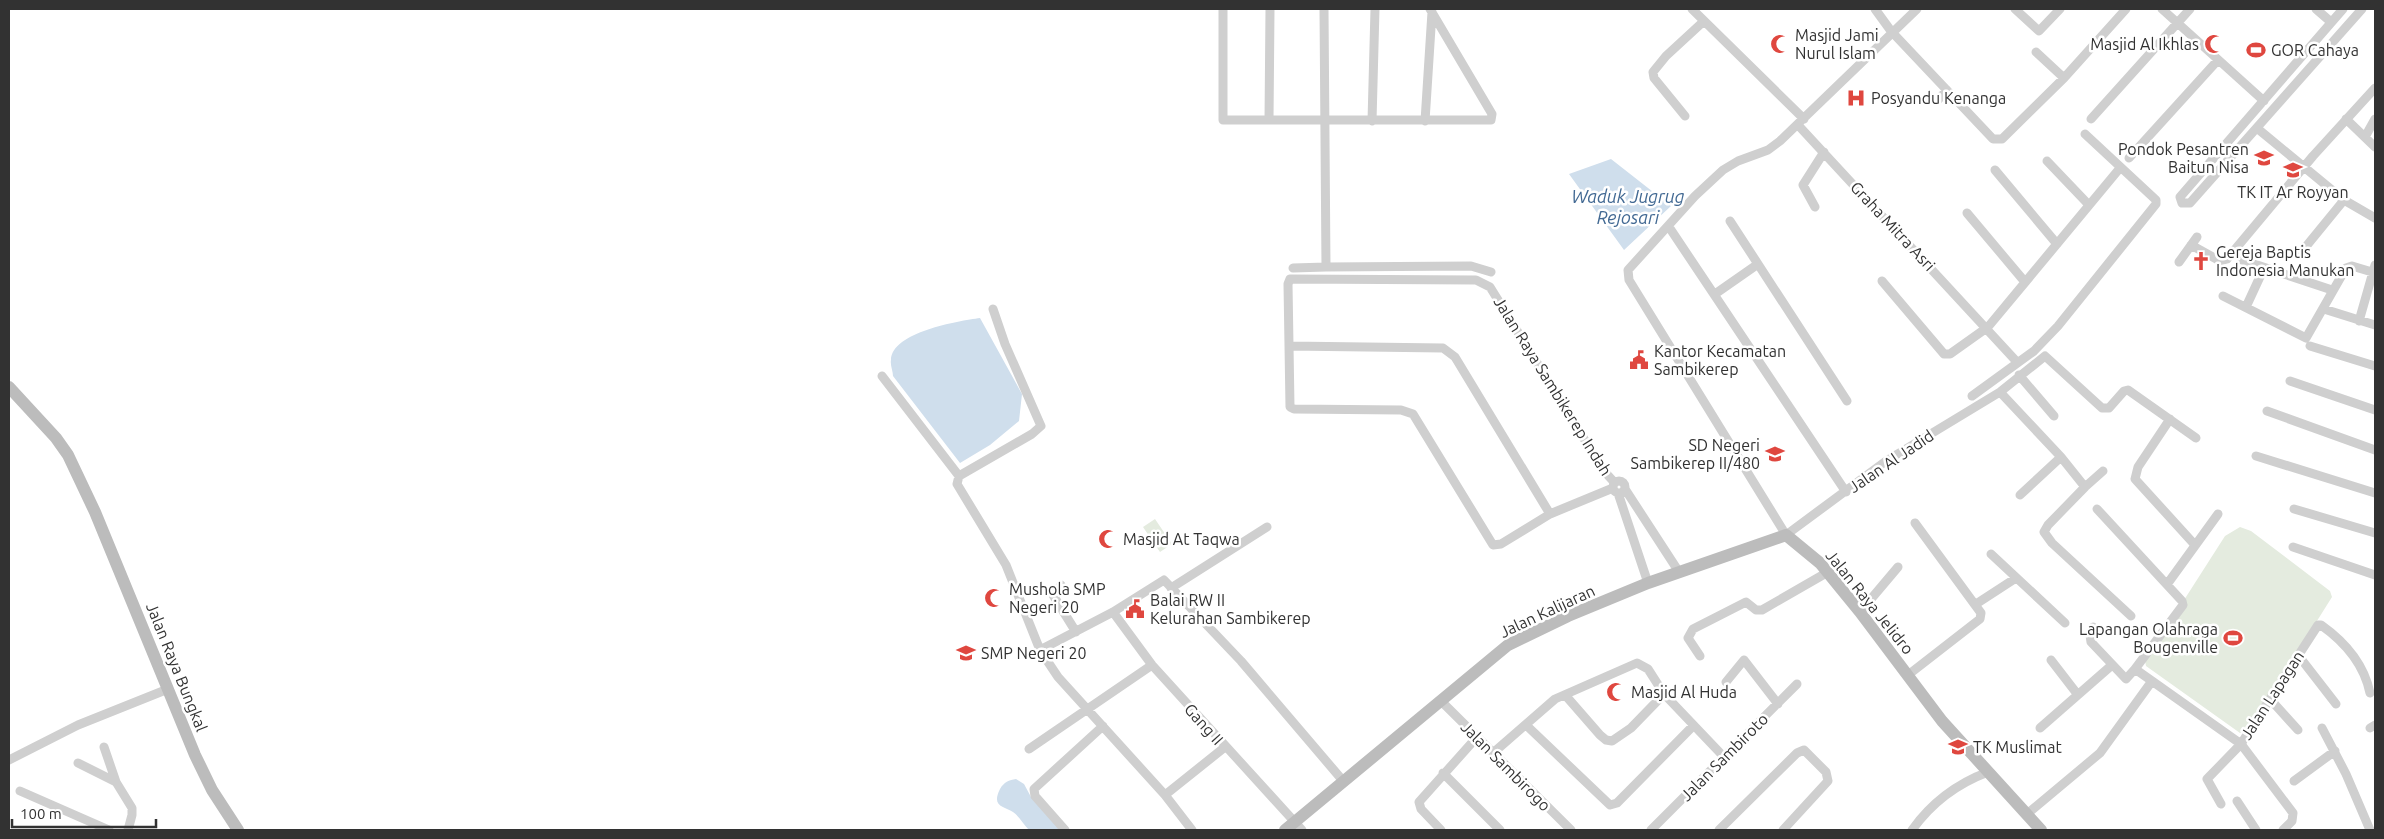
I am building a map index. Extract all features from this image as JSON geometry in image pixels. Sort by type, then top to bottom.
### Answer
[{"type":"street","points":[[1223,9],[1222,120],[1488,121],[1493,116],[1431,10]]},
{"type":"street","points":[[1269,120],[1270,9]]},
{"type":"street","points":[[1324,9],[1326,266]]},
{"type":"street","points":[[1372,121],[1375,9]]},
{"type":"street","name":"Graha Mitra Asri","points":[[1692,9],[1801,122],[1824,152],[1988,327],[2018,362]]},
{"type":"street","points":[[1875,9],[1891,31],[1993,139],[2002,140],[2064,78],[2126,9]]},
{"type":"street","points":[[1846,492],[1669,227],[1695,196],[1723,170],[1738,161],[1768,150],[1801,122],[1891,31],[1917,9]]},
{"type":"street","points":[[2015,9],[2037,30],[2042,29],[2060,9]]},
{"type":"street","points":[[2162,9],[2264,102]]},
{"type":"street","points":[[2091,119],[2190,9]]},
{"type":"street","points":[[2316,9],[2331,22]]},
{"type":"street","points":[[2343,9],[2180,197],[2182,203],[2190,203],[2258,129],[2362,9]]},
{"type":"street","points":[[1425,121],[1431,10]]},
{"type":"street","points":[[1684,116],[1654,78],[1654,72],[1666,56],[1704,21]]},
{"type":"street","points":[[2036,52],[2064,78]]},
{"type":"street","points":[[2129,158],[2218,60]]},
{"type":"street","points":[[2283,78],[2294,87]]},
{"type":"street","points":[[2191,245],[2220,261],[2227,260],[2304,166],[2375,88]]},
{"type":"street","points":[[1937,101],[1947,90]]},
{"type":"street","points":[[2365,138],[2375,118]]},
{"type":"street","points":[[2346,119],[2375,147]]},
{"type":"street","points":[[2258,129],[2344,200],[2375,218]]},
{"type":"street","points":[[1972,396],[2034,351],[2058,326],[2156,204],[2156,200],[2085,134]]},
{"type":"street","points":[[1815,207],[1803,185],[1824,152]]},
{"type":"street","points":[[2047,162],[2089,205]]},
{"type":"street","points":[[1882,281],[1946,355],[1988,327],[2120,168]]},
{"type":"street","points":[[1995,170],[2057,244]]},
{"type":"street","points":[[2299,255],[2344,200]]},
{"type":"street","points":[[1967,213],[2025,282]]},
{"type":"street","points":[[1730,221],[1847,401]]},
{"type":"street","name":"Jalan Raya Jelidro","points":[[1669,227],[1629,268],[1630,280],[1786,536],[1820,563],[1828,572],[1942,721],[2041,830]]},
{"type":"street","points":[[2179,262],[2197,237]]},
{"type":"street","points":[[2242,260],[2332,290]]},
{"type":"street","points":[[1715,294],[1758,264]]},
{"type":"street","points":[[1293,268],[1326,266],[1471,266],[1491,272]]},
{"type":"street","points":[[1404,279],[1405,266]]},
{"type":"street","points":[[2223,296],[2306,338],[2332,290],[2348,267],[2374,268],[2359,321]]},
{"type":"street","points":[[2246,307],[2264,268]]},
{"type":"street","name":"Jalan Raya Sambikerep Indah","points":[[1288,346],[1288,284],[1294,278],[1476,280],[1490,287],[1604,471],[1618,488]]},
{"type":"street","points":[[958,476],[1032,434],[1041,426],[1005,344],[994,309]]},
{"type":"street","points":[[2327,310],[2375,325]]},
{"type":"street","points":[[1550,514],[1455,357],[1448,350],[1443,348],[1288,346],[1290,407],[1294,409],[1401,410],[1413,414],[1493,545],[1501,544],[1550,514],[1618,488]]},
{"type":"street","points":[[2310,346],[2375,366]]},
{"type":"street","name":"Jalan Al Jadid","points":[[1786,536],[1886,461],[2000,392],[2045,356],[2102,408],[2109,408],[2124,391],[2128,390],[2170,419]]},
{"type":"street","points":[[2019,375],[2054,416]]},
{"type":"street","points":[[882,376],[958,476],[957,484],[1006,565],[1040,650],[1058,677],[1165,795],[1192,830]]},
{"type":"street","points":[[2290,380],[2375,410]]},
{"type":"street","name":"Jalan Raya Bungkal","points":[[9,387],[56,438],[68,454],[95,512],[212,790],[238,830]]},
{"type":"street","points":[[2000,392],[2061,457],[2085,487]]},
{"type":"street","points":[[2267,411],[2375,450]]},
{"type":"street","points":[[2195,545],[2135,479],[2138,467],[2170,419],[2196,438]]},
{"type":"street","points":[[2256,456],[2375,491]]},
{"type":"street","points":[[2020,495],[2061,457]]},
{"type":"street","points":[[2103,471],[2048,524],[2044,532],[2052,543],[2131,616]]},
{"type":"street","points":[[1618,488],[1679,572]]},
{"type":"street","points":[[1618,488],[1648,583]]},
{"type":"street","points":[[2093,626],[2090,639],[2126,679],[2182,606],[2182,601],[2168,583],[2097,509]]},
{"type":"street","points":[[2294,509],[2375,533]]},
{"type":"street","points":[[2168,583],[2218,514]]},
{"type":"street","points":[[1908,676],[1980,619],[1981,613],[1915,523]]},
{"type":"street","points":[[1171,588],[1268,528]]},
{"type":"street","name":"Jalan Kalijaran","points":[[1285,830],[1299,826],[1344,782],[1508,645],[1568,616],[1648,583],[1786,536]]},
{"type":"street","points":[[2293,546],[2375,575]]},
{"type":"street","points":[[1991,554],[2065,623]]},
{"type":"street","points":[[1860,612],[1898,567]]},
{"type":"street","points":[[1700,656],[1688,638],[1693,629],[1746,602],[1756,610],[1762,610],[1828,572]]},
{"type":"street","points":[[1976,604],[2016,578]]},
{"type":"street","points":[[1040,650],[1113,612],[1164,580],[1241,661],[1344,782]]},
{"type":"street","points":[[1061,585],[1052,595],[1076,632]]},
{"type":"street","name":"Gang II","points":[[1113,612],[1152,665],[1299,826]]},
{"type":"street","name":"Jalan Lapagan","points":[[2135,669],[2242,744],[2318,626],[2321,625],[2354,656],[2365,675],[2370,692]]},
{"type":"street","points":[[2298,655],[2336,704]]},
{"type":"street","points":[[1726,682],[1744,660],[1778,704]]},
{"type":"street","points":[[2051,660],[2078,695]]},
{"type":"street","points":[[1493,753],[1548,705],[1637,663],[1653,674],[1664,694],[1724,757]]},
{"type":"street","points":[[1029,749],[1086,708],[1152,665]]},
{"type":"street","points":[[2040,728],[2112,665]]},
{"type":"street","points":[[2027,814],[2100,752],[2152,681]]},
{"type":"street","name":"Jalan Sambiroto","points":[[1651,830],[1797,684]]},
{"type":"street","points":[[9,760],[86,721],[168,689]]},
{"type":"street","points":[[1566,696],[1600,735],[1606,740],[1612,741],[1631,728],[1664,694]]},
{"type":"street","points":[[2270,699],[2298,730]]},
{"type":"street","name":"Jalan Sambirogo","points":[[1441,701],[1571,830]]},
{"type":"street","points":[[1526,725],[1606,803],[1613,805],[1693,726]]},
{"type":"street","points":[[1065,830],[1035,796],[1034,790],[1103,726]]},
{"type":"street","points":[[2322,728],[2335,751],[2370,830]]},
{"type":"street","points":[[1441,830],[1424,813],[1419,802],[1477,737]]},
{"type":"street","points":[[2221,804],[2206,779],[2242,744],[2292,813],[2292,821],[2283,830]]},
{"type":"street","points":[[104,747],[116,782],[132,808],[128,830]]},
{"type":"street","points":[[1165,795],[1226,747]]},
{"type":"street","points":[[1720,830],[1800,750],[1806,751],[1828,775],[1828,781],[1783,830]]},
{"type":"street","points":[[2294,781],[2335,751]]},
{"type":"street","points":[[78,763],[116,782]]},
{"type":"street","points":[[1912,830],[1932,805],[1951,790],[1963,782],[1988,772]]},
{"type":"street","points":[[1443,773],[1500,830]]},
{"type":"street","points":[[20,791],[109,830]]},
{"type":"street","points":[[2237,801],[2256,830]]},
{"type":"shaded area","points":[[1155,519],[1172,544],[1160,552],[1143,527]]},
{"type":"shaded area","name":"Lapangan Olahraga Bougenville","points":[[2240,527],[2251,531],[2330,591],[2332,597],[2253,723],[2240,733],[2146,666],[2145,661],[2225,536]]},
{"type":"water","name":"Waduk Jugrug Rejosari","points":[[1611,159],[1671,206],[1624,250],[1569,174]]},
{"type":"water","points":[[980,318],[1022,394],[1019,421],[990,445],[960,463],[893,376],[891,360],[894,350],[902,342],[914,335],[942,325]]},
{"type":"water","points":[[1016,779],[1024,784],[1031,797],[1061,830],[1029,830],[1013,812],[998,803],[998,795],[1003,785]]},
{"type":"place","name":"Masjid Jami Nurul Islam","points":[[1780,44]]},
{"type":"place","name":"Masjid Al Ikhlas","points":[[2214,44]]},
{"type":"place","name":"GOR Cahaya","points":[[2256,50]]},
{"type":"place","name":"Posyandu Kenanga","points":[[1856,98]]},
{"type":"place","name":"Pondok Pesantren Baitun Nisa","points":[[2264,158]]},
{"type":"place","name":"TK IT Ar Royyan","points":[[2293,170]]},
{"type":"place","name":"Gereja Baptis Indonesia Manukan","points":[[2201,261]]},
{"type":"place","name":"Kantor Kecamatan Sambikerep","points":[[1639,360]]},
{"type":"place","name":"SD Negeri Sambikerep II/480","points":[[1775,454]]},
{"type":"place","name":"Masjid At Taqwa","points":[[1108,539]]},
{"type":"place","name":"Mushola SMP Negeri 20","points":[[994,598]]},
{"type":"place","name":"Balai RW II Kelurahan Sambikerep","points":[[1135,609]]},
{"type":"place","name":"Lapangan Olahraga Bougenville","points":[[2233,638]]},
{"type":"place","name":"SMP Negeri 20","points":[[966,653]]},
{"type":"place","name":"Masjid Al Huda","points":[[1616,692]]},
{"type":"place","name":"TK Muslimat","points":[[1958,747]]}]
